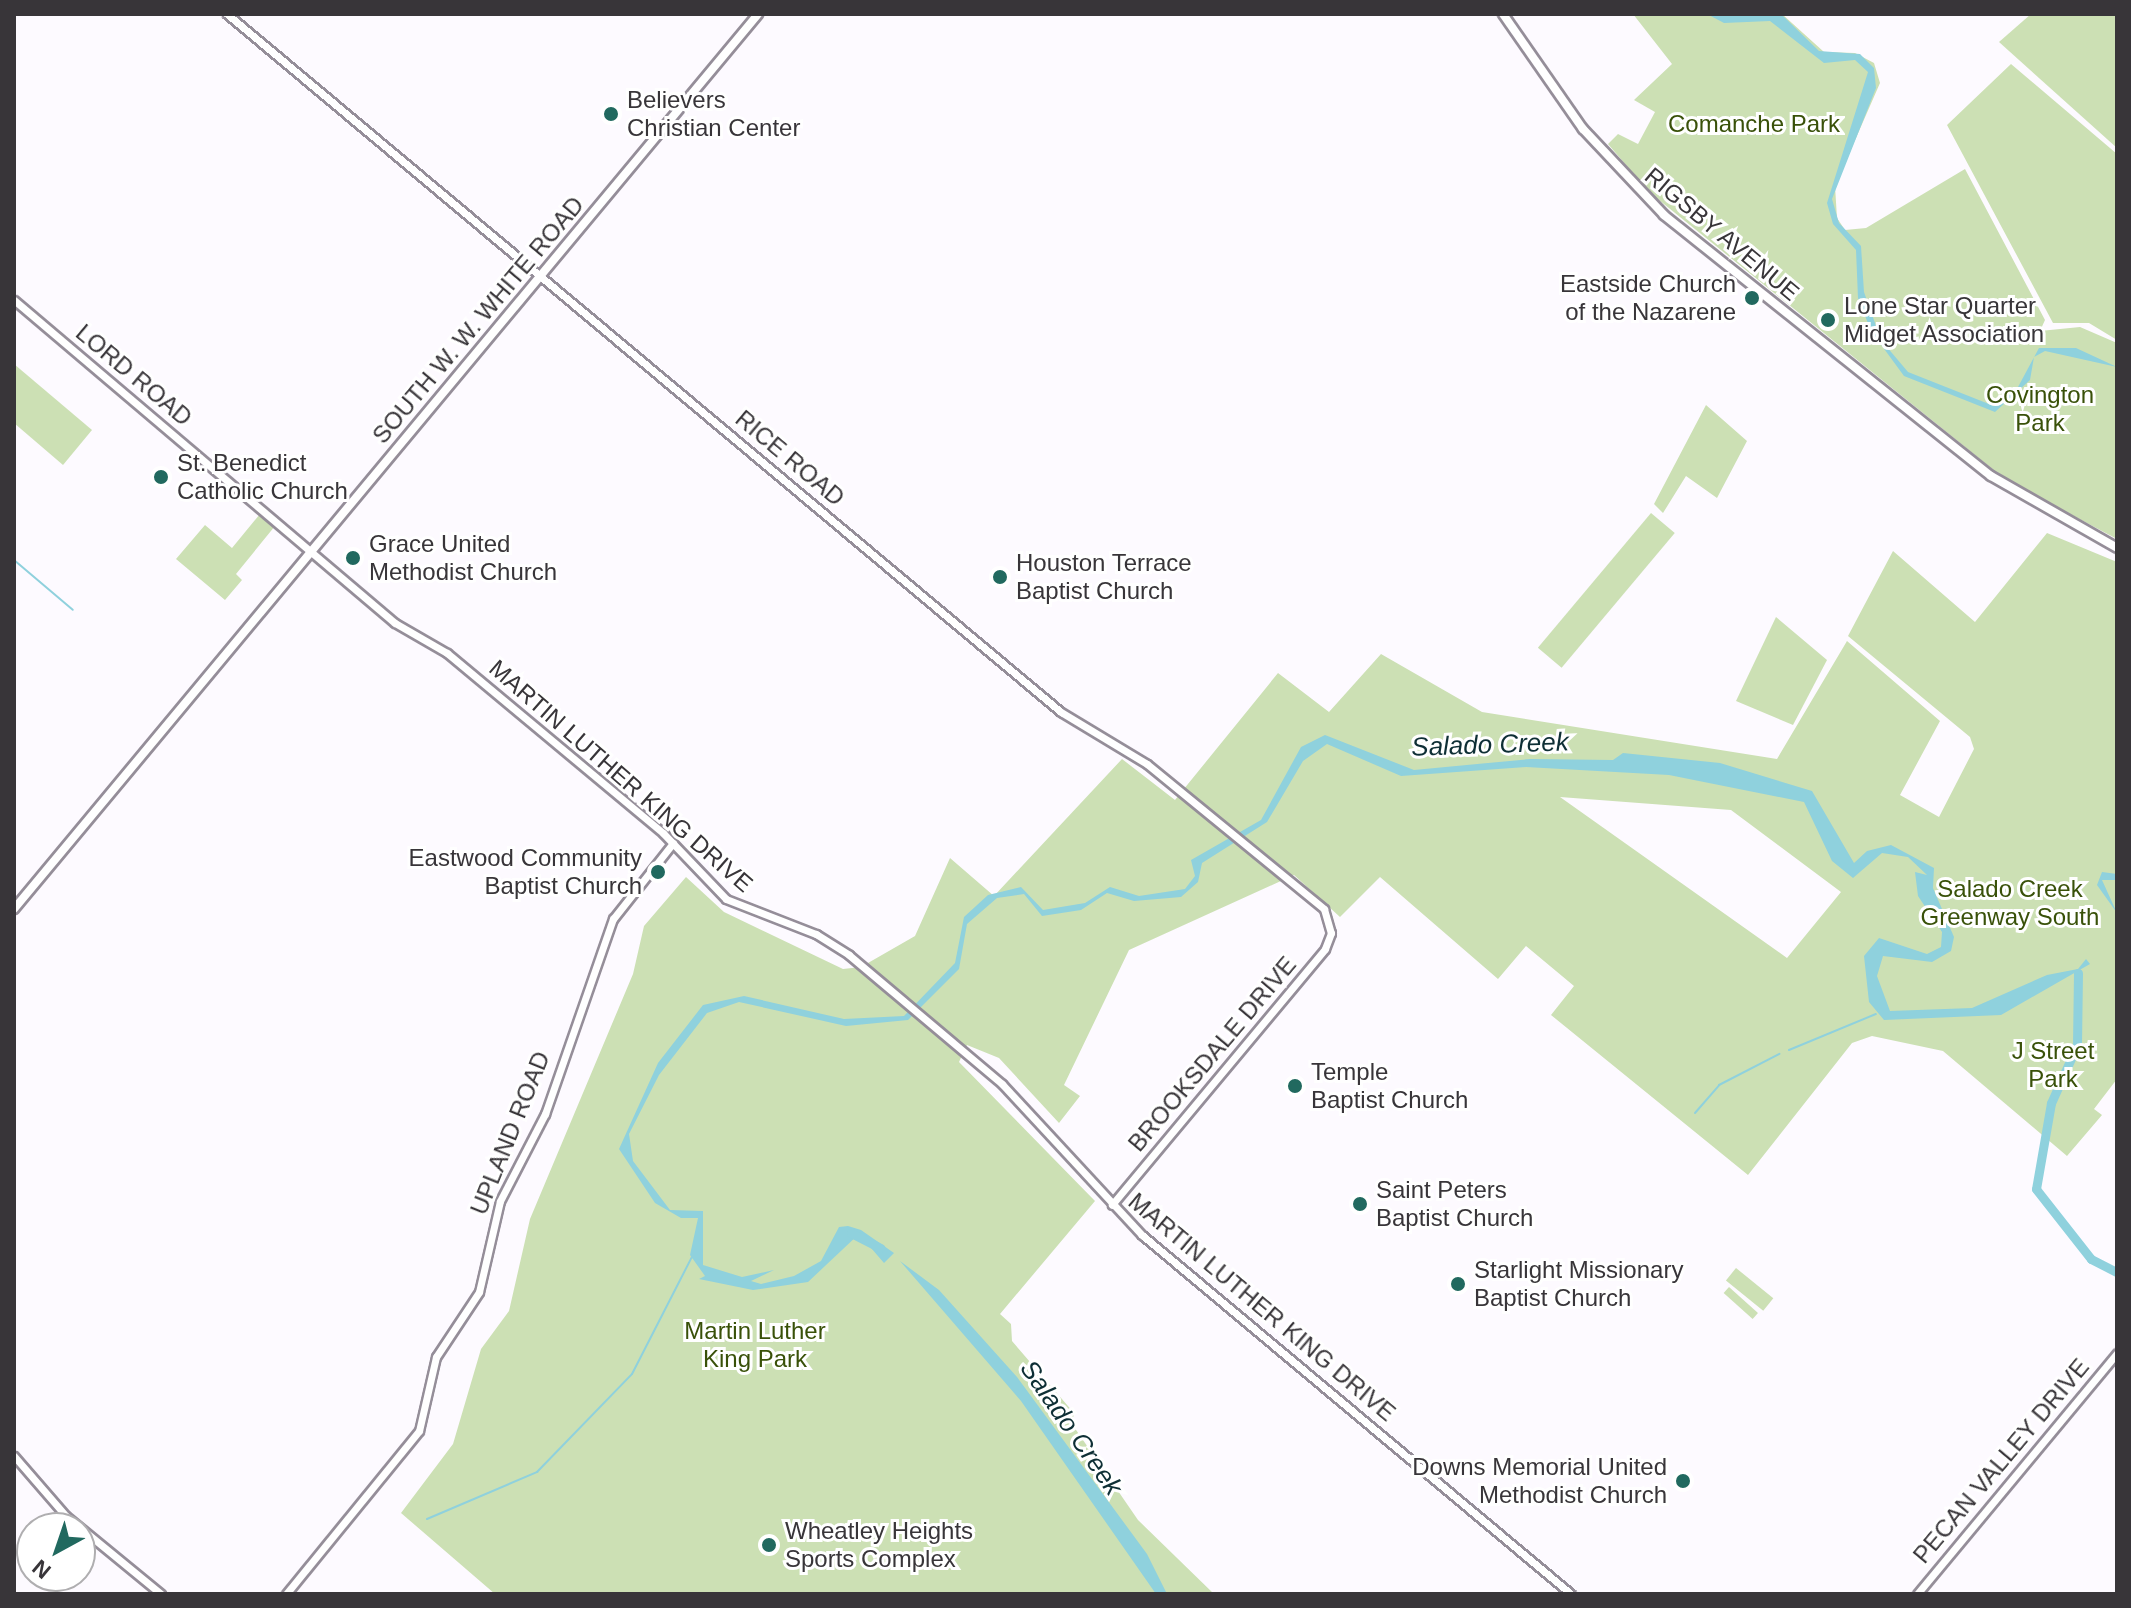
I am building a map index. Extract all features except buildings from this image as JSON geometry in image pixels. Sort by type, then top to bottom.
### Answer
[{"type":"main road","name":"SOUTH W. W. WHITE ROAD","points":[[14,909],[758,14]]},
{"type":"main road","name":"RIGSBY AVENUE","points":[[1503,14],[1583,129],[1664,215],[1991,476],[2117,548]]},
{"type":"street","name":"RICE ROAD","points":[[227,14],[1061,712],[1183,794],[1302,890],[1330,923]]},
{"type":"street","name":"LORD ROAD","points":[[14,300],[412,633]]},
{"type":"street","name":"MARTIN LUTHER KING DRIVE","points":[[412,633],[447,653],[673,843],[726,899],[816,934],[853,959],[970,1056],[1112,1205],[1571,1594]]},
{"type":"street","name":"UPLAND ROAD","points":[[286,1594],[419,1431],[436,1357],[479,1292],[500,1201],[540,1127],[613,919],[673,843]]},
{"type":"street","name":"BROOKSDALE DRIVE","points":[[1112,1205],[1325,949],[1330,923]]},
{"type":"street","name":"PECAN VALLEY DRIVE","points":[[1917,1594],[2117,1353]]},
{"type":"street","points":[[14,1456],[66,1516],[161,1594]]},
{"type":"green space","points":[[1633,14],[1782,14],[1824,52],[1855,53],[1874,63],[1880,83],[1835,186],[1837,218],[1845,230],[1866,228],[1965,169],[2045,320],[2040,331],[2080,327],[2117,343],[2117,539],[2006,480],[1649,192],[1608,144],[1618,134],[1638,144],[1655,112],[1634,100],[1672,64]]},
{"type":"green space","points":[[2031,14],[2117,14],[2117,148],[1999,42]]},
{"type":"green space","points":[[2011,64],[2117,154],[2117,340],[2089,323],[2053,323],[1947,125]]},
{"type":"green space","points":[[14,364],[92,430],[63,465],[14,423]]},
{"type":"green space","points":[[1706,405],[1747,441],[1717,498],[1686,476],[1663,513],[1654,504]]},
{"type":"green space","points":[[1651,513],[1675,533],[1562,668],[1538,648]]},
{"type":"green space","points":[[260,514],[275,526],[236,574],[242,580],[225,600],[176,559],[205,525],[232,548]]},
{"type":"green space","points":[[2047,533],[2117,562],[2117,1079],[2094,1109],[2102,1115],[2067,1156],[1943,1051],[1872,1036],[1852,1043],[1748,1175],[1551,1015],[1574,986],[1526,946],[1498,979],[1380,877],[1340,917],[1294,875],[1129,950],[1064,1085],[1080,1096],[1059,1123],[999,1058],[967,1045],[959,1062],[1095,1201],[1000,1314],[1011,1324],[1012,1341],[1074,1413],[1072,1424],[1138,1520],[1214,1594],[495,1594],[401,1513],[453,1444],[481,1349],[509,1311],[530,1219],[633,974],[644,926],[686,877],[724,912],[843,969],[861,967],[915,936],[950,858],[994,896],[1122,759],[1175,800],[1278,673],[1329,712],[1381,654],[1482,712],[1777,759],[1847,641],[1940,721],[1900,795],[1939,817],[1974,749],[1970,737],[1848,636],[1893,551],[1975,622]],"holes":[[[1560,797],[1731,810],[1841,892],[1787,958]]]},
{"type":"green space","points":[[1776,617],[1827,660],[1793,725],[1736,701]]},
{"type":"green space","points":[[1736,1268],[1773,1298],[1763,1311],[1726,1280]]},
{"type":"green space","points":[[1729,1287],[1758,1313],[1753,1319],[1724,1293]]},
{"type":"water","points":[[1707,14],[1781,14],[1819,51],[1860,54],[1874,68],[1876,88],[1832,199],[1839,223],[1861,246],[1864,292],[1881,340],[1908,372],[1994,406],[2018,387],[2034,357],[2030,380],[1995,412],[1904,376],[1871,331],[1858,298],[1856,250],[1833,224],[1827,203],[1868,72],[1855,60],[1824,63],[1770,21],[1724,23]]},
{"type":"water","points":[[2039,348],[2076,348],[2117,367],[2045,351],[2034,357]]},
{"type":"water","points":[[1325,735],[1414,770],[1530,759],[1613,760],[1623,753],[1720,763],[1812,791],[1854,863],[1867,851],[1891,845],[1934,868],[1933,888],[1954,937],[1951,951],[1932,962],[1883,956],[1877,976],[1890,1011],[1972,1008],[2047,975],[2078,969],[2086,959],[2090,964],[2001,1015],[1884,1020],[1869,1002],[1864,956],[1879,938],[1927,954],[1941,947],[1942,932],[1918,896],[1915,872],[1927,875],[1908,857],[1882,853],[1853,878],[1832,861],[1804,802],[1669,775],[1526,767],[1401,776],[1327,744],[1303,761],[1267,822],[1202,863],[1198,882],[1181,897],[1134,901],[1107,893],[1081,910],[1042,916],[1024,894],[997,898],[967,924],[959,969],[908,1020],[846,1026],[739,1002],[707,1013],[659,1075],[629,1134],[633,1161],[670,1210],[703,1211],[703,1265],[742,1277],[774,1270],[751,1281],[761,1284],[794,1276],[821,1261],[839,1227],[848,1226],[861,1230],[894,1253],[884,1263],[859,1234],[808,1282],[753,1290],[699,1279],[705,1276],[690,1255],[698,1218],[681,1218],[655,1203],[619,1149],[658,1063],[703,1005],[744,996],[844,1019],[904,1016],[955,963],[964,917],[988,895],[1021,887],[1043,910],[1085,903],[1110,887],[1139,896],[1185,889],[1195,876],[1191,860],[1261,820],[1301,747]]},
{"type":"water","points":[[2102,872],[2117,874],[2117,880],[2102,880],[2117,913],[2097,885]]},
{"type":"water","points":[[900,1261],[939,1290],[1017,1377],[1147,1554],[1167,1594],[1156,1594],[1021,1401]]},
{"type":"waterway","points":[[14,560],[73,610]]},
{"type":"waterway","points":[[2078,973],[2077,1045],[2051,1103],[2036,1189],[2091,1259],[2117,1272]]},
{"type":"waterway","points":[[1789,1050],[1876,1014]]},
{"type":"waterway","points":[[1695,1113],[1719,1085],[1779,1054]]},
{"type":"waterway","name":"Salado Creek","points":[[851,1233],[880,1248]]},
{"type":"waterway","points":[[427,1519],[537,1472],[632,1374],[692,1257]]},
{"type":"place","name":"Believers Christian Center","points":[[611,114]]},
{"type":"place","name":"Eastside Church of the Nazarene","points":[[1752,298]]},
{"type":"place","name":"Lone Star Quarter Midget Association","points":[[1828,320]]},
{"type":"place","name":"St. Benedict Catholic Church","points":[[161,477]]},
{"type":"place","name":"Grace United Methodist Church","points":[[353,558]]},
{"type":"place","name":"Houston Terrace Baptist Church","points":[[1000,577]]},
{"type":"place","name":"Eastwood Community Baptist Church","points":[[658,872]]},
{"type":"place","name":"Temple Baptist Church","points":[[1295,1086]]},
{"type":"place","name":"Saint Peters Baptist Church","points":[[1360,1204]]},
{"type":"place","name":"Starlight Missionary Baptist Church","points":[[1458,1284]]},
{"type":"place","name":"Downs Memorial United Methodist Church","points":[[1683,1481]]},
{"type":"place","name":"Wheatley Heights Sports Complex","points":[[769,1545]]},
{"type":"park label","name":"Comanche Park","points":[[1754,124]]},
{"type":"park label","name":"Covington Park","points":[[2040,409]]},
{"type":"park label","name":"Salado Creek Greenway South","points":[[2010,903]]},
{"type":"park label","name":"J Street Park","points":[[2053,1065]]},
{"type":"park label","name":"Martin Luther King Park","points":[[755,1345]]}]
